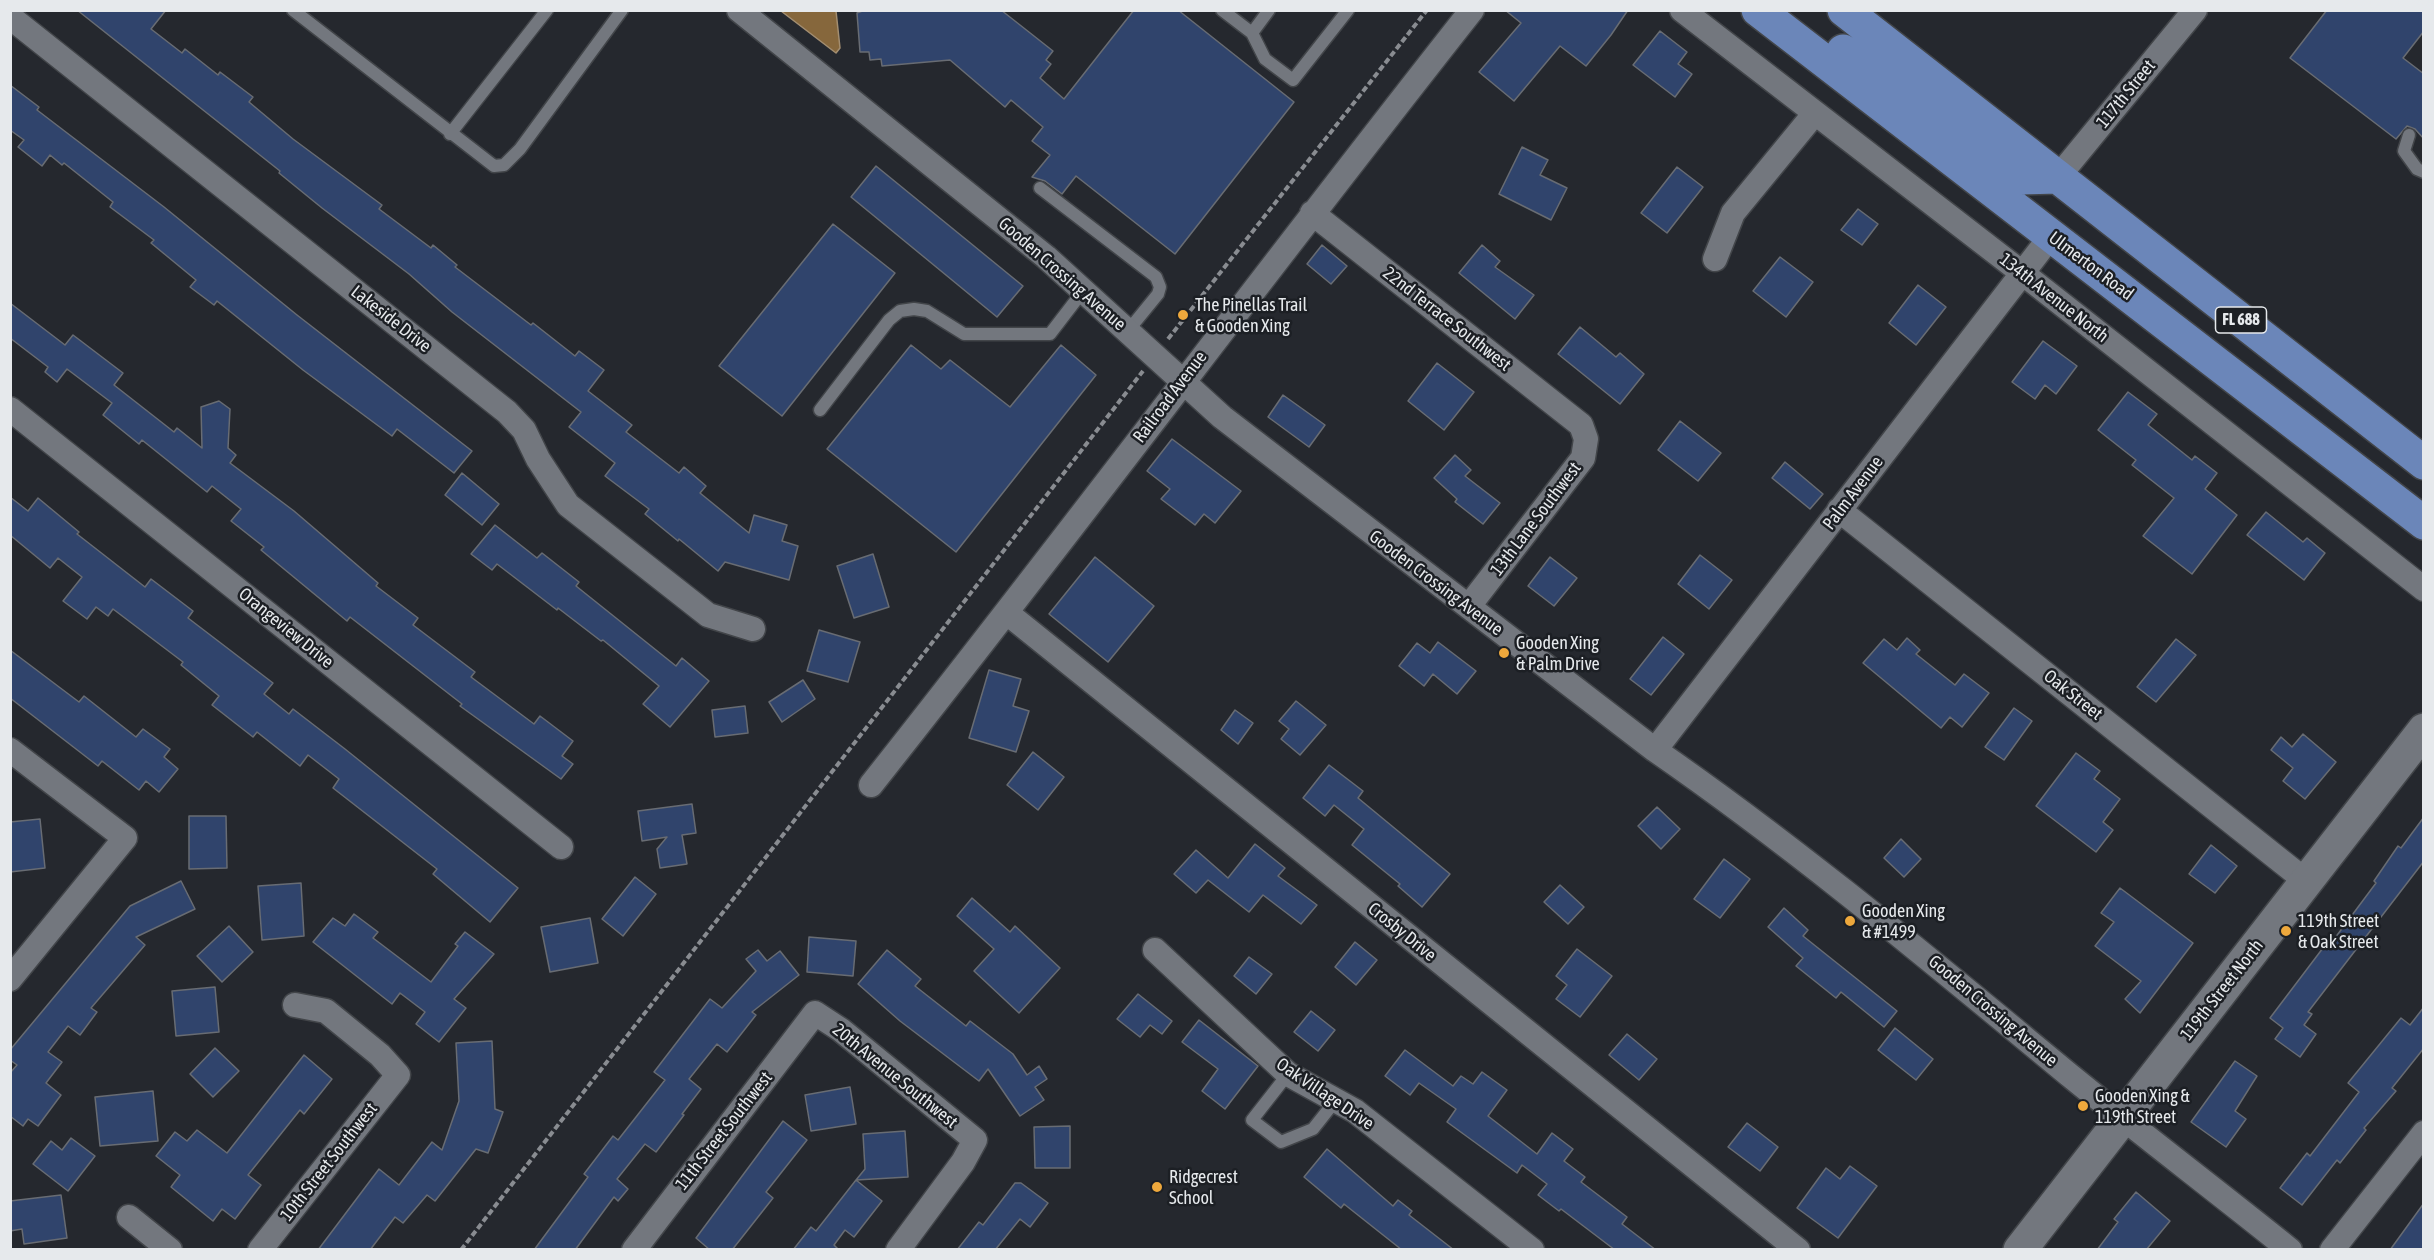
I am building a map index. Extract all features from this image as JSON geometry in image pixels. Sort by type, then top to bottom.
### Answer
[{"type":"main road","points":[[1821,10],[1851,16]]},
{"type":"main road","name":"FL 688","points":[[1851,16],[2424,463]]},
{"type":"main road","points":[[1768,19],[1827,43],[1857,59],[2002,168],[2020,178],[2058,177]]},
{"type":"main road","name":"Ulmerton Road","points":[[1768,19],[2424,523]]},
{"type":"street","name":"Gooden Crossing Avenue","points":[[739,10],[1046,257],[1222,417],[1359,525],[1469,606],[1655,750],[1725,799],[1880,919],[2290,1250]]},
{"type":"street","name":"Railroad Avenue","points":[[872,785],[1008,613],[1181,382],[1472,10]]},
{"type":"street","name":"134th Avenue North","points":[[1682,10],[2021,272],[2424,590]]},
{"type":"street","name":"117th Street","points":[[2058,177],[2195,10]]},
{"type":"street","name":"Lakeside Drive","points":[[10,17],[507,412],[524,430],[568,505],[708,615],[753,629]]},
{"type":"street","points":[[1715,259],[1733,213],[1815,113]]},
{"type":"street","name":"22nd Terrace Southwest","points":[[1312,213],[1581,425]]},
{"type":"street","name":"Palm Avenue","points":[[1655,750],[2051,236]]},
{"type":"street","name":"Orangeview Drive","points":[[10,409],[561,847]]},
{"type":"street","name":"13th Lane Southwest","points":[[1469,606],[1583,458],[1586,439],[1581,425]]},
{"type":"street","name":"Oak Street","points":[[1839,510],[2306,880]]},
{"type":"street","name":"Crosby Drive","points":[[1008,613],[1798,1250]]},
{"type":"street","name":"119th Street North","points":[[2020,1250],[2424,730]]},
{"type":"street","points":[[10,750],[125,838],[10,979]]},
{"type":"street","name":"Oak Village Drive","points":[[1155,950],[1288,1074],[1355,1111],[1532,1250]]},
{"type":"street","name":"10th Street Southwest","points":[[260,1250],[398,1075],[380,1054],[326,1011],[295,1005]]},
{"type":"street","name":"20th Avenue Southwest","points":[[815,1013],[841,1030],[975,1140],[963,1162],[898,1250]]},
{"type":"street","name":"11th Street Southwest","points":[[634,1250],[815,1013]]},
{"type":"street","points":[[2332,1250],[2424,1133]]},
{"type":"street","points":[[129,1217],[170,1250]]},
{"type":"lane","points":[[293,10],[494,166],[504,165],[520,149],[623,11]]},
{"type":"lane","points":[[450,134],[547,10]]},
{"type":"lane","points":[[1222,10],[1252,33],[1265,59],[1293,80],[1347,10]]},
{"type":"lane","points":[[1252,33],[1269,10]]},
{"type":"lane","points":[[2409,135],[2404,151],[2417,169],[2424,172]]},
{"type":"lane","points":[[1040,188],[1156,277],[1160,287],[1158,294],[1127,332]]},
{"type":"lane","points":[[820,410],[889,320],[900,311],[914,309],[927,311],[964,334],[1050,334],[1083,291]]},
{"type":"lane","points":[[1288,1074],[1252,1120],[1281,1142],[1313,1129],[1336,1101]]},
{"type":"path","points":[[461,1250],[1154,356],[1427,10]]},
{"type":"shaded area","points":[[781,11],[836,11],[840,48],[836,53]]},
{"type":"building","points":[[77,10],[166,10],[151,29],[182,53],[185,49],[218,75],[220,72],[253,97],[249,102],[293,139],[382,205],[379,209],[431,248],[433,245],[457,265],[455,267],[531,325],[533,323],[575,356],[579,351],[604,370],[588,391],[632,425],[626,432],[679,473],[684,467],[706,486],[700,493],[749,533],[754,515],[787,525],[782,541],[798,546],[789,580],[725,562],[718,571],[679,539],[678,541],[645,514],[649,509],[605,476],[615,463],[569,427],[581,412],[452,312],[409,274],[322,208],[279,173],[280,171]]},
{"type":"building","points":[[865,10],[1001,10],[1053,51],[1046,60],[1051,64],[1040,78],[1064,99],[1134,10],[1178,10],[1294,102],[1175,254],[1076,176],[1062,194],[1045,181],[1032,177],[1050,155],[1032,141],[1043,127],[1011,100],[1005,107],[950,60],[882,66],[881,59],[870,60],[869,52],[860,52],[857,13]]},
{"type":"building","points":[[1505,10],[1628,10],[1586,66],[1560,46],[1514,101],[1479,72],[1521,23]]},
{"type":"building","points":[[2327,10],[2424,10],[2424,31],[2403,58],[2424,74],[2424,139],[2415,129],[2407,126],[2396,139],[2290,58]]},
{"type":"building","points":[[1660,31],[1687,52],[1678,64],[1692,74],[1675,97],[1633,65]]},
{"type":"building","points":[[10,85],[39,107],[37,110],[164,207],[297,315],[472,451],[454,473],[397,429],[392,436],[303,370],[217,301],[214,305],[190,287],[196,280],[151,243],[154,240],[110,207],[113,202],[64,163],[62,165],[50,155],[42,166],[18,147],[24,140],[10,130]]},
{"type":"building","points":[[1522,147],[1548,160],[1540,175],[1567,188],[1551,220],[1499,194]]},
{"type":"building","points":[[876,166],[1023,286],[997,317],[851,197]]},
{"type":"building","points":[[1677,167],[1703,187],[1667,233],[1641,213]]},
{"type":"building","points":[[1858,209],[1878,224],[1862,245],[1841,230]]},
{"type":"building","points":[[833,224],[895,273],[782,416],[719,366]]},
{"type":"building","points":[[1322,245],[1347,266],[1331,284],[1307,264]]},
{"type":"building","points":[[1482,245],[1500,261],[1495,267],[1534,295],[1515,319],[1459,273]]},
{"type":"building","points":[[1780,257],[1813,282],[1786,317],[1753,291]]},
{"type":"building","points":[[1918,285],[1946,307],[1916,345],[1889,323]]},
{"type":"building","points":[[10,303],[65,345],[73,335],[123,373],[114,385],[174,432],[177,428],[202,448],[201,407],[219,401],[230,409],[228,448],[236,455],[230,463],[294,511],[378,583],[376,586],[418,618],[413,625],[475,672],[471,677],[534,724],[540,716],[573,741],[562,756],[573,764],[561,779],[460,706],[462,704],[350,617],[347,621],[261,550],[264,547],[231,521],[241,509],[212,486],[207,492],[142,440],[139,444],[103,415],[112,403],[67,369],[57,382],[45,372],[48,367],[10,338]]},
{"type":"building","points":[[1580,327],[1616,357],[1620,353],[1644,374],[1620,404],[1558,354]]},
{"type":"building","points":[[2043,341],[2077,366],[2056,394],[2045,385],[2035,399],[2012,382]]},
{"type":"building","points":[[911,345],[941,369],[950,360],[1010,407],[1061,345],[1096,375],[956,552],[827,449]]},
{"type":"building","points":[[1437,363],[1474,392],[1444,430],[1408,401]]},
{"type":"building","points":[[2128,392],[2157,414],[2148,425],[2192,460],[2195,456],[2217,473],[2205,489],[2237,515],[2192,574],[2143,536],[2174,498],[2132,465],[2136,460],[2098,430]]},
{"type":"building","points":[[1283,395],[1325,425],[1309,447],[1268,417]]},
{"type":"building","points":[[1680,421],[1721,453],[1698,481],[1658,450]]},
{"type":"building","points":[[1172,439],[1241,491],[1215,523],[1204,514],[1195,525],[1161,499],[1170,489],[1147,471]]},
{"type":"building","points":[[1455,455],[1471,470],[1465,476],[1500,503],[1483,524],[1455,502],[1457,499],[1434,478]]},
{"type":"building","points":[[1785,462],[1823,494],[1810,509],[1772,478]]},
{"type":"building","points":[[462,473],[499,504],[482,525],[445,495]]},
{"type":"building","points":[[10,497],[28,511],[38,498],[79,532],[77,534],[145,587],[151,579],[193,611],[188,618],[273,683],[264,694],[289,714],[293,709],[518,888],[490,922],[433,874],[437,869],[333,788],[339,779],[308,755],[300,766],[257,732],[253,737],[212,705],[219,696],[181,665],[183,662],[113,609],[108,616],[96,607],[87,619],[63,601],[82,577],[58,558],[50,568],[10,535]]},
{"type":"building","points":[[2266,512],[2303,542],[2307,538],[2325,553],[2304,580],[2247,535]]},
{"type":"building","points":[[495,525],[537,558],[542,553],[579,582],[576,586],[676,666],[682,658],[709,681],[670,727],[643,704],[659,686],[603,640],[601,641],[558,608],[557,610],[497,564],[492,570],[471,554]]},
{"type":"building","points":[[873,554],[889,607],[854,618],[837,566]]},
{"type":"building","points":[[1700,555],[1732,580],[1709,609],[1678,584]]},
{"type":"building","points":[[1095,557],[1154,606],[1108,662],[1049,614]]},
{"type":"building","points":[[1550,557],[1577,578],[1554,606],[1528,586]]},
{"type":"building","points":[[819,630],[860,642],[848,682],[807,671]]},
{"type":"building","points":[[1663,637],[1684,654],[1651,695],[1630,679]]},
{"type":"building","points":[[1907,638],[1920,650],[1916,654],[1955,685],[1964,674],[1989,693],[1962,727],[1950,717],[1941,728],[1863,663],[1884,639],[1897,650]]},
{"type":"building","points":[[2176,639],[2196,655],[2156,702],[2137,687]]},
{"type":"building","points":[[1438,642],[1476,671],[1457,694],[1433,674],[1424,686],[1399,666],[1417,643],[1430,653]]},
{"type":"building","points":[[10,650],[79,702],[84,696],[136,737],[143,729],[170,749],[164,757],[178,769],[159,792],[146,781],[139,790],[102,761],[98,766],[10,698]]},
{"type":"building","points":[[989,670],[1021,679],[1013,706],[1029,711],[1016,752],[969,738]]},
{"type":"building","points":[[803,680],[815,699],[782,722],[769,702]]},
{"type":"building","points":[[1296,701],[1326,725],[1300,755],[1281,739],[1289,729],[1279,721]]},
{"type":"building","points":[[745,706],[748,733],[715,737],[712,710]]},
{"type":"building","points":[[2014,708],[2032,721],[2004,760],[1985,747]]},
{"type":"building","points":[[1235,710],[1253,723],[1238,744],[1221,730]]},
{"type":"building","points":[[2303,734],[2336,762],[2305,799],[2283,781],[2293,768],[2271,750],[2281,737],[2292,747]]},
{"type":"building","points":[[1033,752],[1064,777],[1038,810],[1007,785]]},
{"type":"building","points":[[2076,753],[2100,771],[2094,779],[2120,799],[2103,822],[2113,830],[2096,852],[2036,806]]},
{"type":"building","points":[[1329,765],[1363,791],[1358,798],[1450,874],[1422,907],[1398,886],[1400,884],[1352,845],[1364,829],[1334,805],[1325,816],[1303,798]]},
{"type":"building","points":[[692,804],[696,833],[682,835],[687,864],[660,868],[657,849],[667,837],[642,841],[638,811]]},
{"type":"building","points":[[1657,807],[1680,829],[1661,849],[1638,826]]},
{"type":"building","points":[[189,816],[226,816],[227,868],[189,869]]},
{"type":"building","points":[[2424,817],[2424,861],[2308,1012],[2312,1014],[2304,1025],[2316,1034],[2300,1057],[2275,1039],[2283,1028],[2270,1018],[2326,944],[2329,946],[2376,883],[2374,881],[2398,846],[2401,848]]},
{"type":"building","points":[[40,819],[45,868],[10,872],[10,822]]},
{"type":"building","points":[[1901,839],[1921,859],[1904,877],[1884,858]]},
{"type":"building","points":[[1255,844],[1285,868],[1278,876],[1317,905],[1301,924],[1263,895],[1249,912],[1208,880],[1196,893],[1174,874],[1196,850],[1228,878]]},
{"type":"building","points":[[2211,845],[2237,866],[2215,893],[2189,874]]},
{"type":"building","points":[[1724,859],[1750,879],[1720,918],[1694,899]]},
{"type":"building","points":[[635,877],[656,894],[623,936],[602,919]]},
{"type":"building","points":[[181,881],[195,909],[136,937],[145,945],[91,1008],[97,1012],[80,1035],[68,1026],[48,1052],[62,1062],[46,1083],[61,1095],[38,1126],[28,1119],[23,1126],[10,1116],[10,1073],[17,1065],[10,1060],[10,1050],[130,906]]},
{"type":"building","points":[[301,883],[304,936],[262,940],[258,886]]},
{"type":"building","points":[[1560,885],[1584,907],[1568,924],[1544,902]]},
{"type":"building","points":[[2120,888],[2193,943],[2140,1013],[2125,999],[2141,981],[2095,946],[2114,922],[2101,913]]},
{"type":"building","points":[[972,898],[1010,932],[1015,926],[1060,968],[1019,1013],[974,971],[994,949],[957,916]]},
{"type":"building","points":[[1784,908],[1808,930],[1803,936],[1897,1011],[1884,1027],[1841,992],[1836,998],[1796,966],[1803,958],[1768,927]]},
{"type":"building","points":[[354,914],[378,932],[373,938],[431,982],[458,946],[455,944],[465,932],[494,954],[454,999],[466,1008],[439,1042],[416,1024],[425,1012],[400,993],[392,1004],[313,942],[333,918],[345,926]]},
{"type":"building","points":[[590,918],[598,963],[550,972],[541,927]]},
{"type":"building","points":[[229,926],[253,952],[222,982],[197,956]]},
{"type":"building","points":[[809,937],[856,941],[853,976],[807,972]]},
{"type":"building","points":[[1355,942],[1377,960],[1356,985],[1335,967]]},
{"type":"building","points":[[1577,949],[1612,976],[1580,1017],[1556,999],[1567,985],[1556,976]]},
{"type":"building","points":[[758,950],[767,961],[780,951],[799,975],[752,1012],[756,1015],[727,1052],[717,1044],[689,1079],[701,1089],[682,1114],[684,1115],[656,1152],[645,1144],[617,1179],[628,1189],[618,1201],[614,1197],[575,1250],[534,1250],[588,1177],[584,1174],[613,1136],[618,1140],[665,1080],[654,1072],[710,999],[722,1008],[756,971],[746,959]]},
{"type":"building","points":[[887,950],[921,979],[915,986],[966,1026],[970,1021],[1013,1054],[1027,1075],[1039,1066],[1047,1079],[1035,1087],[1044,1100],[1020,1116],[988,1069],[979,1081],[900,1021],[858,984]]},
{"type":"building","points":[[1249,957],[1272,974],[1256,994],[1234,976]]},
{"type":"building","points":[[215,987],[219,1032],[176,1036],[172,991]]},
{"type":"building","points":[[1138,994],[1172,1021],[1162,1034],[1150,1025],[1140,1037],[1117,1019]]},
{"type":"building","points":[[2424,1007],[2424,1048],[2392,1088],[2396,1091],[2364,1128],[2366,1130],[2340,1163],[2337,1160],[2302,1205],[2280,1188],[2307,1153],[2310,1156],[2359,1092],[2348,1083],[2401,1018],[2410,1025]]},
{"type":"building","points":[[1311,1011],[1335,1030],[1318,1051],[1294,1032]]},
{"type":"building","points":[[1199,1020],[1258,1066],[1225,1109],[1202,1091],[1218,1069],[1182,1042]]},
{"type":"building","points":[[1895,1028],[1933,1059],[1916,1080],[1878,1050]]},
{"type":"building","points":[[1627,1034],[1657,1059],[1639,1080],[1609,1055]]},
{"type":"building","points":[[492,1041],[495,1109],[503,1112],[488,1153],[476,1149],[435,1201],[427,1195],[403,1223],[395,1217],[370,1250],[318,1250],[379,1169],[399,1185],[432,1142],[442,1150],[459,1101],[456,1043]]},
{"type":"building","points":[[215,1048],[239,1071],[213,1097],[190,1074]]},
{"type":"building","points":[[1405,1050],[1453,1086],[1461,1076],[1473,1084],[1482,1072],[1507,1090],[1488,1116],[1537,1154],[1552,1133],[1573,1149],[1564,1161],[1585,1177],[1581,1182],[1627,1217],[1622,1224],[1656,1250],[1615,1250],[1561,1209],[1559,1211],[1538,1195],[1547,1184],[1522,1165],[1517,1173],[1447,1122],[1456,1109],[1419,1083],[1410,1095],[1385,1076]]},
{"type":"building","points":[[304,1055],[332,1079],[304,1114],[300,1110],[248,1175],[261,1185],[235,1219],[222,1209],[213,1221],[171,1187],[180,1175],[156,1156],[175,1132],[187,1141],[197,1130],[227,1153]]},
{"type":"building","points":[[2235,1061],[2257,1076],[2235,1111],[2246,1119],[2226,1147],[2191,1122]]},
{"type":"building","points":[[850,1087],[856,1124],[811,1131],[805,1095]]},
{"type":"building","points":[[153,1091],[158,1141],[100,1146],[95,1097]]},
{"type":"building","points":[[783,1121],[807,1140],[766,1192],[773,1198],[732,1250],[710,1250],[696,1238]]},
{"type":"building","points":[[1747,1123],[1778,1147],[1760,1171],[1728,1147]]},
{"type":"building","points":[[1070,1126],[1070,1168],[1035,1168],[1034,1127]]},
{"type":"building","points":[[905,1131],[908,1177],[856,1180],[865,1169],[863,1134]]},
{"type":"building","points":[[71,1138],[95,1156],[68,1191],[33,1164],[51,1141],[62,1150]]},
{"type":"building","points":[[1327,1149],[1393,1206],[1398,1200],[1412,1211],[1409,1215],[1454,1250],[1402,1250],[1344,1204],[1341,1208],[1304,1177]]},
{"type":"building","points":[[1850,1166],[1877,1186],[1838,1238],[1797,1208],[1826,1168],[1840,1179]]},
{"type":"building","points":[[856,1180],[882,1201],[854,1237],[845,1230],[834,1245],[839,1250],[793,1250],[811,1227],[816,1231]]},
{"type":"building","points":[[1015,1183],[1021,1183],[1048,1203],[1030,1227],[1020,1219],[995,1250],[957,1250],[979,1222],[983,1225]]},
{"type":"building","points":[[2136,1192],[2170,1221],[2146,1250],[2097,1250],[2118,1222],[2114,1219]]},
{"type":"building","points":[[61,1195],[67,1238],[24,1244],[22,1229],[10,1231],[10,1201]]},
{"type":"building","points":[[2424,1203],[2424,1250],[2390,1250]]},
{"type":"place","name":"The Pinellas Trail & Gooden Xing","points":[[1183,315]]},
{"type":"place","name":"Gooden Xing & Palm Drive","points":[[1504,653]]},
{"type":"place","name":"Gooden Xing & #1499","points":[[1850,921]]},
{"type":"place","name":"119th Street & Oak Street","points":[[2286,931]]},
{"type":"place","name":"Gooden Xing & 119th Street","points":[[2083,1106]]},
{"type":"place","name":"Ridgecrest School","points":[[1157,1187]]}]
